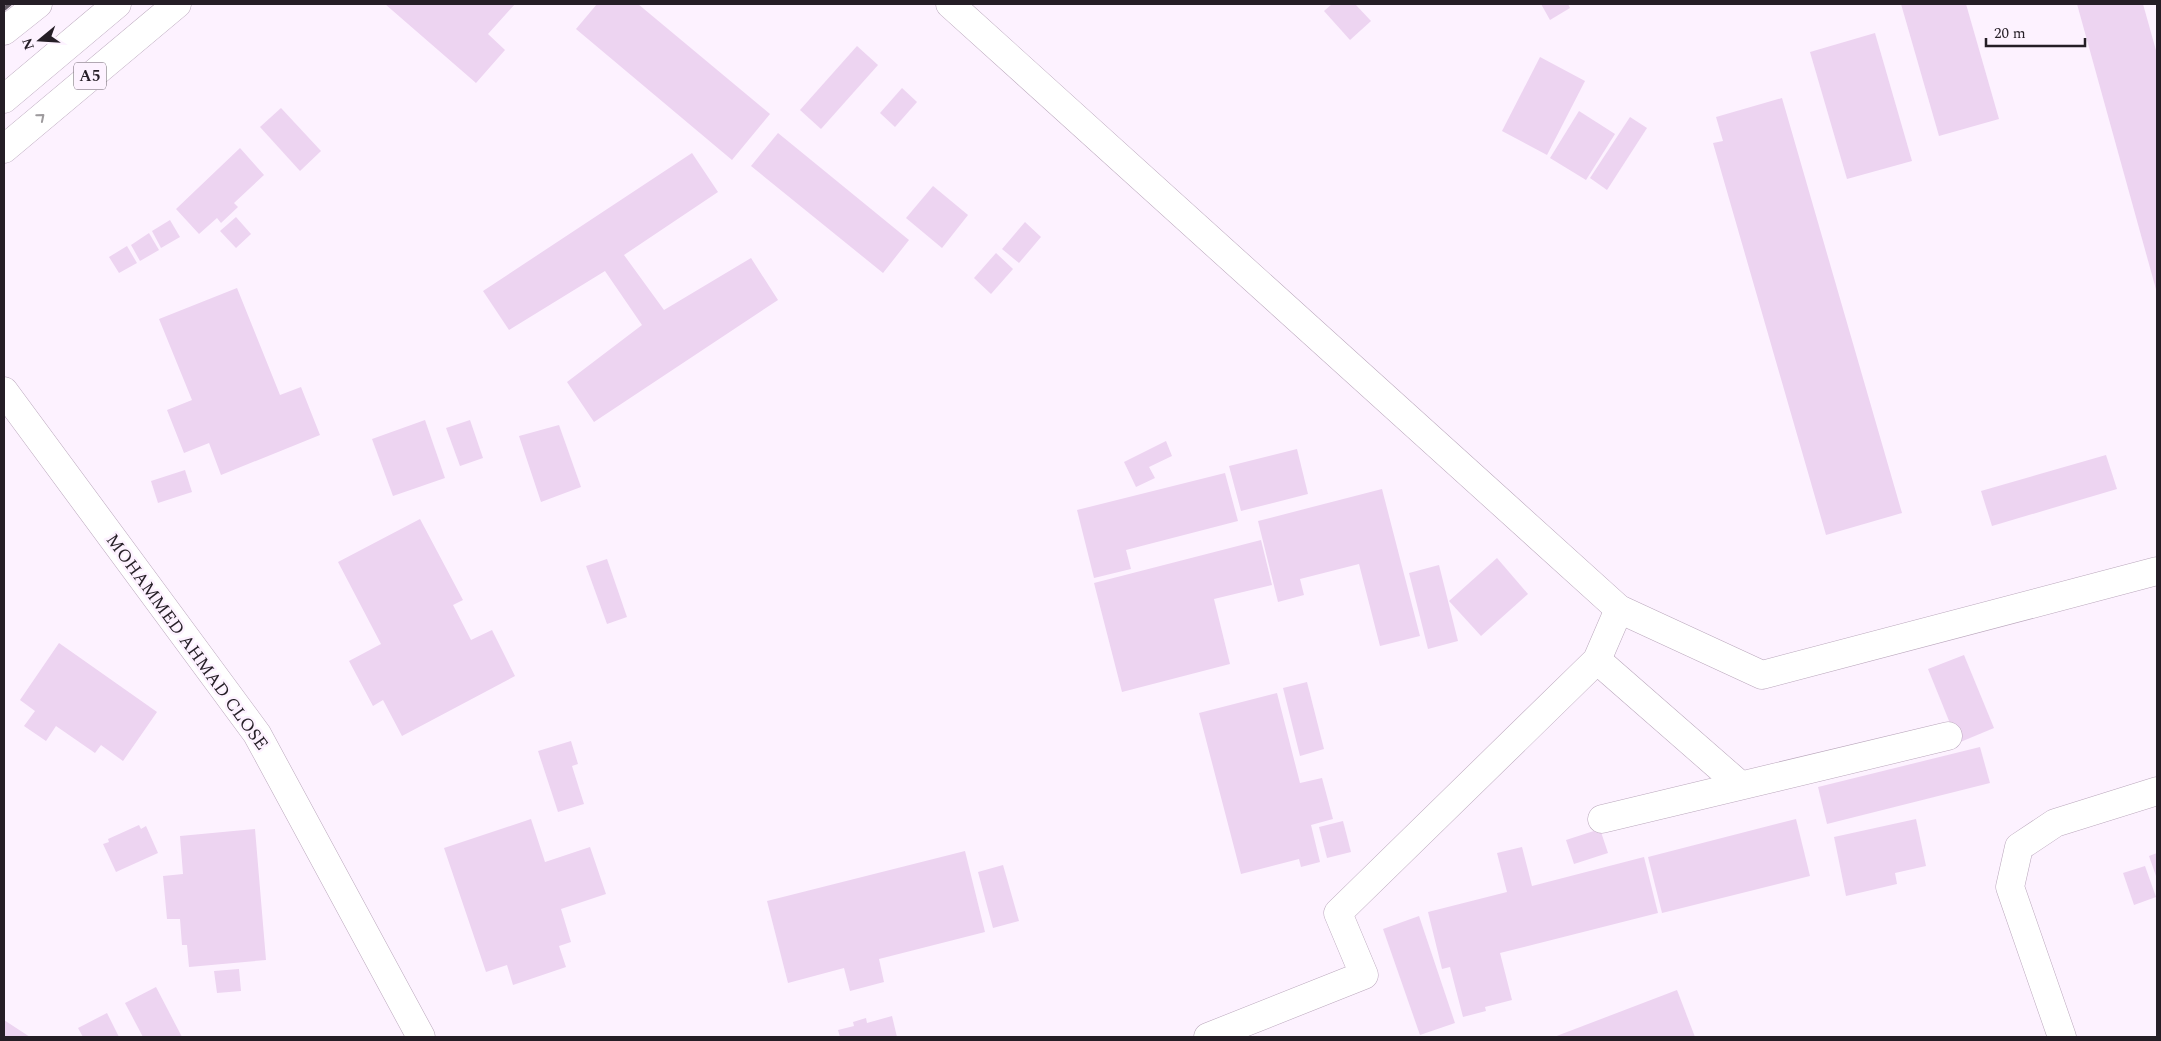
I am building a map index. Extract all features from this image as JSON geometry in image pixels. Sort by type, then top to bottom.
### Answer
[{"type":"main road","points":[[4,31],[38,4]]},
{"type":"main road","points":[[4,99],[117,4]]},
{"type":"main road","name":"A5","points":[[4,148],[177,4]]},
{"type":"main road","points":[[950,4],[1619,609],[1762,676],[2157,571]]},
{"type":"main road","name":"MOHAMMED AHMAD CLOSE","points":[[4,392],[257,734],[422,1037]]},
{"type":"main road","points":[[1208,1037],[1364,975],[1338,913],[1597,660],[1619,609]]},
{"type":"main road","points":[[1597,660],[1740,785]]},
{"type":"main road","points":[[1602,819],[1948,736]]},
{"type":"main road","points":[[2062,1037],[2010,888],[2020,847],[2054,823],[2157,791]]},
{"type":"building","points":[[385,4],[515,4],[488,34],[505,50],[476,83]]},
{"type":"building","points":[[597,4],[638,4],[770,114],[732,160],[576,29]]},
{"type":"building","points":[[1332,4],[1355,4],[1371,21],[1350,40],[1324,11]]},
{"type":"building","points":[[1541,4],[1568,4],[1570,8],[1550,20]]},
{"type":"building","points":[[1901,4],[1966,4],[1999,119],[1939,136]]},
{"type":"building","points":[[2077,4],[2143,4],[2157,54],[2157,293]]},
{"type":"building","points":[[1875,33],[1912,161],[1847,179],[1810,52]]},
{"type":"building","points":[[857,46],[878,65],[821,129],[800,110]]},
{"type":"building","points":[[1540,57],[1585,81],[1547,155],[1502,131]]},
{"type":"building","points":[[902,88],[917,102],[895,127],[880,113]]},
{"type":"building","points":[[1782,98],[1902,513],[1826,535],[1713,143],[1723,141],[1716,117]]},
{"type":"building","points":[[281,108],[321,151],[300,171],[260,127]]},
{"type":"building","points":[[1579,111],[1615,134],[1586,180],[1550,158]]},
{"type":"building","points":[[1630,117],[1647,128],[1607,190],[1590,178]]},
{"type":"building","points":[[778,133],[909,240],[883,273],[751,166]]},
{"type":"building","points":[[240,148],[264,175],[234,203],[238,207],[221,223],[217,218],[199,234],[176,209]]},
{"type":"building","points":[[692,153],[718,192],[624,255],[664,310],[751,258],[778,300],[594,422],[567,382],[642,325],[605,271],[509,330],[483,291]]},
{"type":"building","points":[[933,186],[968,215],[942,248],[906,218]]},
{"type":"building","points":[[236,217],[251,234],[236,248],[220,231]]},
{"type":"building","points":[[170,220],[180,237],[161,248],[152,231]]},
{"type":"building","points":[[1025,222],[1041,237],[1019,263],[1002,249]]},
{"type":"building","points":[[149,233],[159,250],[140,261],[131,245]]},
{"type":"building","points":[[127,246],[137,263],[119,273],[109,257]]},
{"type":"building","points":[[996,253],[1013,269],[991,294],[974,278]]},
{"type":"building","points":[[237,288],[280,395],[301,387],[320,435],[221,475],[209,443],[184,453],[167,410],[192,400],[159,319]]},
{"type":"building","points":[[425,420],[445,478],[393,496],[372,439]]},
{"type":"building","points":[[470,420],[483,458],[460,466],[446,428]]},
{"type":"building","points":[[559,425],[581,487],[541,502],[519,436]]},
{"type":"building","points":[[1166,441],[1172,456],[1149,467],[1155,478],[1136,487],[1124,462]]},
{"type":"building","points":[[1297,449],[1308,494],[1241,511],[1229,466]]},
{"type":"building","points":[[2106,455],[2117,489],[1992,526],[1981,491]]},
{"type":"building","points":[[185,470],[192,492],[158,503],[151,481]]},
{"type":"building","points":[[1225,473],[1238,521],[1126,550],[1131,569],[1094,578],[1077,510]]},
{"type":"building","points":[[1382,489],[1420,636],[1380,646],[1359,564],[1300,579],[1304,595],[1278,602],[1258,521]]},
{"type":"building","points":[[420,519],[463,600],[453,605],[471,640],[492,630],[515,676],[402,736],[383,700],[373,706],[349,661],[381,644],[338,562]]},
{"type":"building","points":[[1261,540],[1272,585],[1214,599],[1230,664],[1122,692],[1094,583]]},
{"type":"building","points":[[1497,558],[1528,594],[1481,636],[1449,601]]},
{"type":"building","points":[[607,559],[627,617],[607,624],[586,566]]},
{"type":"building","points":[[1439,565],[1458,641],[1428,649],[1409,573]]},
{"type":"building","points":[[59,643],[157,712],[123,761],[101,745],[95,753],[56,726],[46,741],[24,726],[35,711],[20,700]]},
{"type":"building","points":[[1964,655],[1994,728],[1958,743],[1928,669]]},
{"type":"building","points":[[1307,682],[1324,749],[1300,756],[1283,688]]},
{"type":"building","points":[[1277,693],[1300,783],[1322,778],[1333,819],[1311,825],[1320,862],[1301,867],[1299,859],[1241,874],[1199,713]]},
{"type":"building","points":[[571,741],[578,764],[572,766],[584,804],[558,812],[538,751]]},
{"type":"building","points":[[1980,747],[1990,783],[1827,824],[1818,787]]},
{"type":"building","points":[[531,819],[545,862],[590,847],[606,894],[561,909],[571,942],[559,946],[566,967],[513,985],[507,965],[486,972],[444,848]]},
{"type":"building","points":[[1796,819],[1810,876],[1662,913],[1648,857]]},
{"type":"building","points":[[1916,819],[1926,866],[1895,873],[1897,884],[1846,896],[1834,837]]},
{"type":"building","points":[[1343,821],[1351,852],[1327,858],[1319,827]]},
{"type":"building","points":[[139,825],[141,829],[146,826],[158,853],[116,872],[103,844],[109,842],[108,839]]},
{"type":"building","points":[[255,829],[266,960],[189,967],[187,945],[182,945],[180,919],[167,919],[163,876],[183,874],[180,836]]},
{"type":"building","points":[[1600,829],[1608,853],[1574,864],[1566,840]]},
{"type":"building","points":[[1522,847],[1532,886],[1644,857],[1658,913],[1500,953],[1512,1000],[1485,1007],[1486,1011],[1463,1017],[1450,967],[1442,969],[1428,912],[1507,892],[1497,853]]},
{"type":"building","points":[[965,851],[985,932],[879,959],[884,982],[850,991],[844,968],[788,983],[767,901]]},
{"type":"building","points":[[2157,853],[2157,879],[2149,856]]},
{"type":"building","points":[[1003,865],[1019,921],[993,928],[978,872]]},
{"type":"building","points":[[2145,866],[2156,897],[2134,905],[2123,873]]},
{"type":"building","points":[[1419,916],[1455,1023],[1420,1035],[1383,929]]},
{"type":"building","points":[[239,969],[241,991],[217,993],[214,971]]},
{"type":"building","points":[[156,987],[182,1037],[143,1037],[125,1003]]},
{"type":"building","points":[[1677,990],[1695,1037],[1554,1037]]},
{"type":"building","points":[[107,1013],[119,1037],[83,1037],[78,1028]]},
{"type":"building","points":[[892,1016],[897,1037],[840,1037],[838,1030],[854,1026],[853,1022],[866,1018],[867,1023]]},
{"type":"building","points":[[4,1020],[30,1037],[4,1037]]},
{"type":"railway","points":[[4,9],[10,4]]}]
